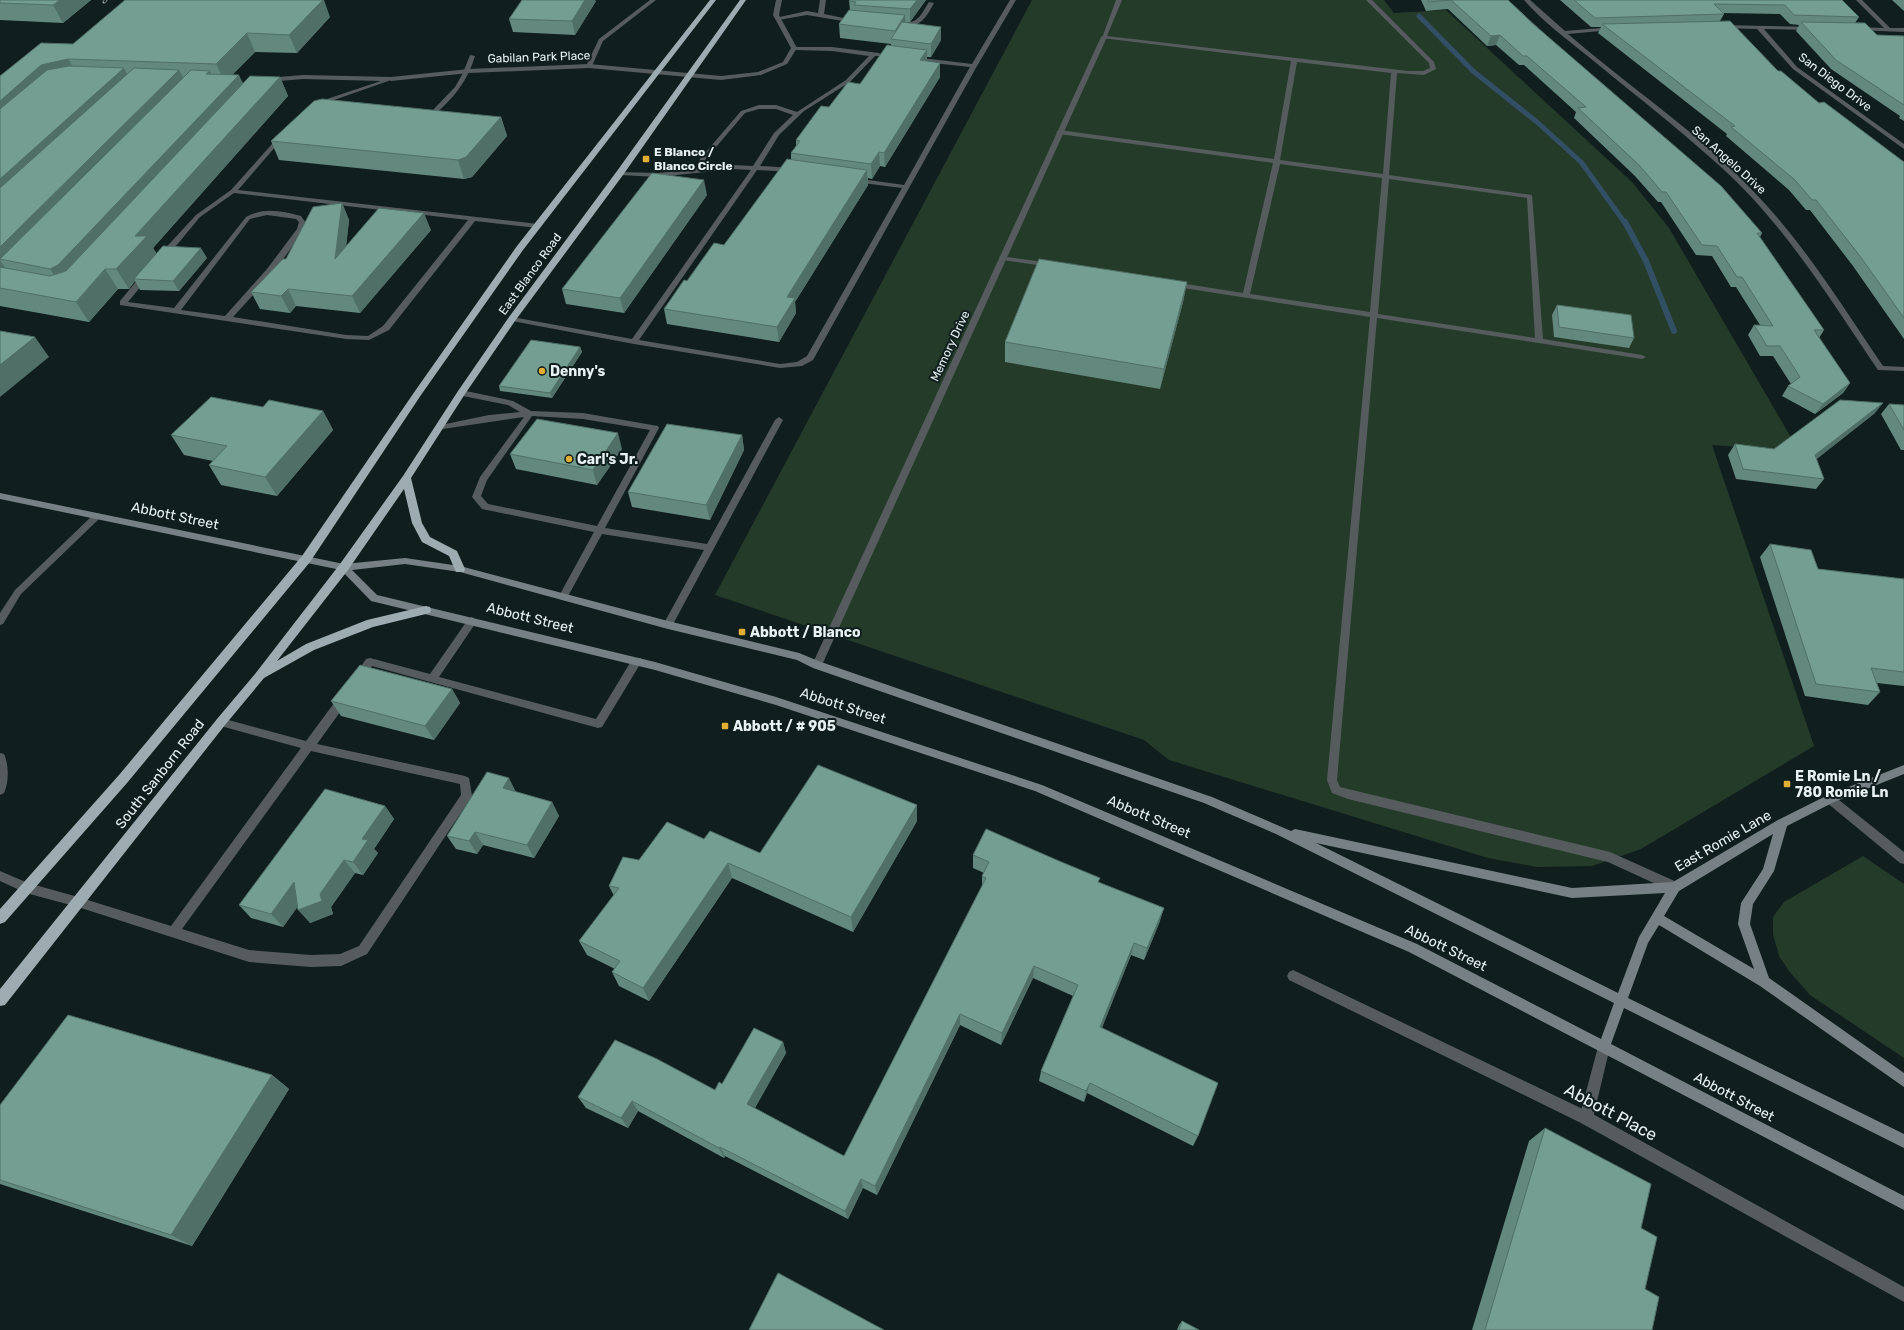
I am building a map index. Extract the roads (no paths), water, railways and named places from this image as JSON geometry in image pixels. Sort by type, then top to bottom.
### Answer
[{"type":"highway","name":"East Blanco Road","points":[[306,559],[418,393],[520,248],[713,0]]},
{"type":"highway","name":"East Blanco Road","points":[[344,567],[406,478],[461,393],[512,319],[620,173],[688,75],[743,0]]},
{"type":"highway","points":[[406,478],[417,523],[426,539],[453,554],[460,569]]},
{"type":"highway","name":"South Sanborn Road","points":[[0,918],[123,779],[306,559]]},
{"type":"highway","name":"South Sanborn Road","points":[[0,1000],[221,722],[260,677],[344,567]]},
{"type":"highway","points":[[260,677],[310,647],[371,623],[426,610]]},
{"type":"main road","name":"Abbott Street","points":[[0,496],[344,567],[405,561],[460,569],[668,625],[798,657],[817,665],[1208,800],[1280,831],[1904,1141]]},
{"type":"main road","name":"Abbott Street","points":[[344,567],[374,598],[637,661],[776,701],[1038,788],[1413,948],[1904,1203]]},
{"type":"main road","name":"East Romie Lane","points":[[1604,1047],[1643,941],[1675,887],[1782,823],[1830,799],[1904,769]]},
{"type":"main road","points":[[1764,982],[1744,924],[1747,903],[1768,872],[1782,823]]},
{"type":"main road","points":[[1280,831],[1572,893],[1675,887]]},
{"type":"main road","points":[[1657,918],[1764,982],[1904,1080]]},
{"type":"street","points":[[589,66],[601,40],[653,0]]},
{"type":"street","points":[[779,0],[776,14],[794,48],[832,48],[889,56]]},
{"type":"street","points":[[821,15],[823,0]]},
{"type":"street","points":[[512,319],[634,342],[780,366],[799,364],[810,358],[974,66],[1013,0]]},
{"type":"street","name":"Memory Drive","points":[[817,665],[1059,132],[1104,37],[1119,0]]},
{"type":"street","points":[[1104,37],[1394,72],[1424,73],[1434,69],[1434,66],[1369,0]]},
{"type":"street","name":"San Angelo Drive","points":[[1527,0],[1750,192],[1786,234],[1881,368],[1904,369]]},
{"type":"street","points":[[1859,0],[1889,30]]},
{"type":"street","points":[[898,25],[912,26],[920,21],[931,3]]},
{"type":"street","points":[[778,18],[807,13],[862,22]]},
{"type":"street","points":[[1712,26],[1820,29]]},
{"type":"street","name":"San Diego Drive","points":[[1759,27],[1795,68],[1904,148]]},
{"type":"street","points":[[1564,33],[1621,28]]},
{"type":"street","points":[[1851,29],[1904,30]]},
{"type":"street","name":"Gabilan Park Place","points":[[391,79],[469,70],[589,66],[658,71],[721,78],[759,74],[785,63],[794,48]]},
{"type":"street","points":[[634,342],[756,167],[776,134],[798,114],[848,81],[874,54]]},
{"type":"street","points":[[433,113],[453,95],[469,70],[472,56]]},
{"type":"street","points":[[905,58],[974,66]]},
{"type":"street","points":[[1246,295],[1277,161],[1294,60]]},
{"type":"street","points":[[1394,72],[1332,780],[1336,790],[1610,857],[1675,887]]},
{"type":"street","points":[[261,82],[303,77],[391,79]]},
{"type":"street","points":[[306,109],[329,99],[391,79]]},
{"type":"street","points":[[700,170],[702,160],[743,112],[759,106],[776,107],[798,114]]},
{"type":"street","points":[[286,132],[233,191],[198,216],[122,302],[346,337],[369,338],[386,328],[473,219]]},
{"type":"street","points":[[1059,132],[1530,196],[1538,340]]},
{"type":"street","points":[[620,173],[658,175],[700,170],[756,167],[804,172]]},
{"type":"street","points":[[843,178],[906,187]]},
{"type":"street","points":[[233,191],[538,226]]},
{"type":"street","points":[[176,311],[248,218],[256,213],[272,212],[299,217],[302,222],[301,229],[270,271],[227,319]]},
{"type":"street","points":[[1003,258],[1058,266]]},
{"type":"street","points":[[1168,283],[1642,357]]},
{"type":"street","points":[[461,393],[510,403],[530,414]]},
{"type":"street","points":[[530,414],[483,479],[476,497],[485,507],[599,530],[710,548]]},
{"type":"street","points":[[439,428],[483,418],[530,414],[572,414],[655,428],[564,596]]},
{"type":"street","points":[[668,625],[779,420]]},
{"type":"street","points":[[0,621],[18,592],[97,516]]},
{"type":"street","points":[[432,679],[472,621]]},
{"type":"street","points":[[173,932],[370,662],[598,724],[637,661]]},
{"type":"street","points":[[0,876],[26,888],[78,902],[249,956],[311,961],[341,960],[363,950],[467,796],[465,782],[308,746],[221,722]]},
{"type":"street","points":[[0,757],[2,776],[0,790]]},
{"type":"street","points":[[1830,799],[1904,859]]},
{"type":"street","name":"Abbott Place","points":[[1293,976],[1586,1118],[1904,1295]]},
{"type":"street","points":[[1586,1118],[1604,1047]]},
{"type":"waterway","points":[[1419,16],[1473,71],[1537,122],[1581,162],[1625,223]]},
{"type":"waterway","points":[[1625,222],[1646,261],[1674,331]]},
{"type":"place","name":"E Blanco / Blanco Circle","points":[[646,159]]},
{"type":"place","name":"Denny's","points":[[542,371]]},
{"type":"place","name":"Carl's Jr.","points":[[569,459]]},
{"type":"place","name":"Abbott / Blanco","points":[[742,632]]},
{"type":"place","name":"Abbott / # 905","points":[[725,726]]},
{"type":"place","name":"E Romie Ln / 780 Romie Ln","points":[[1787,784]]}]
